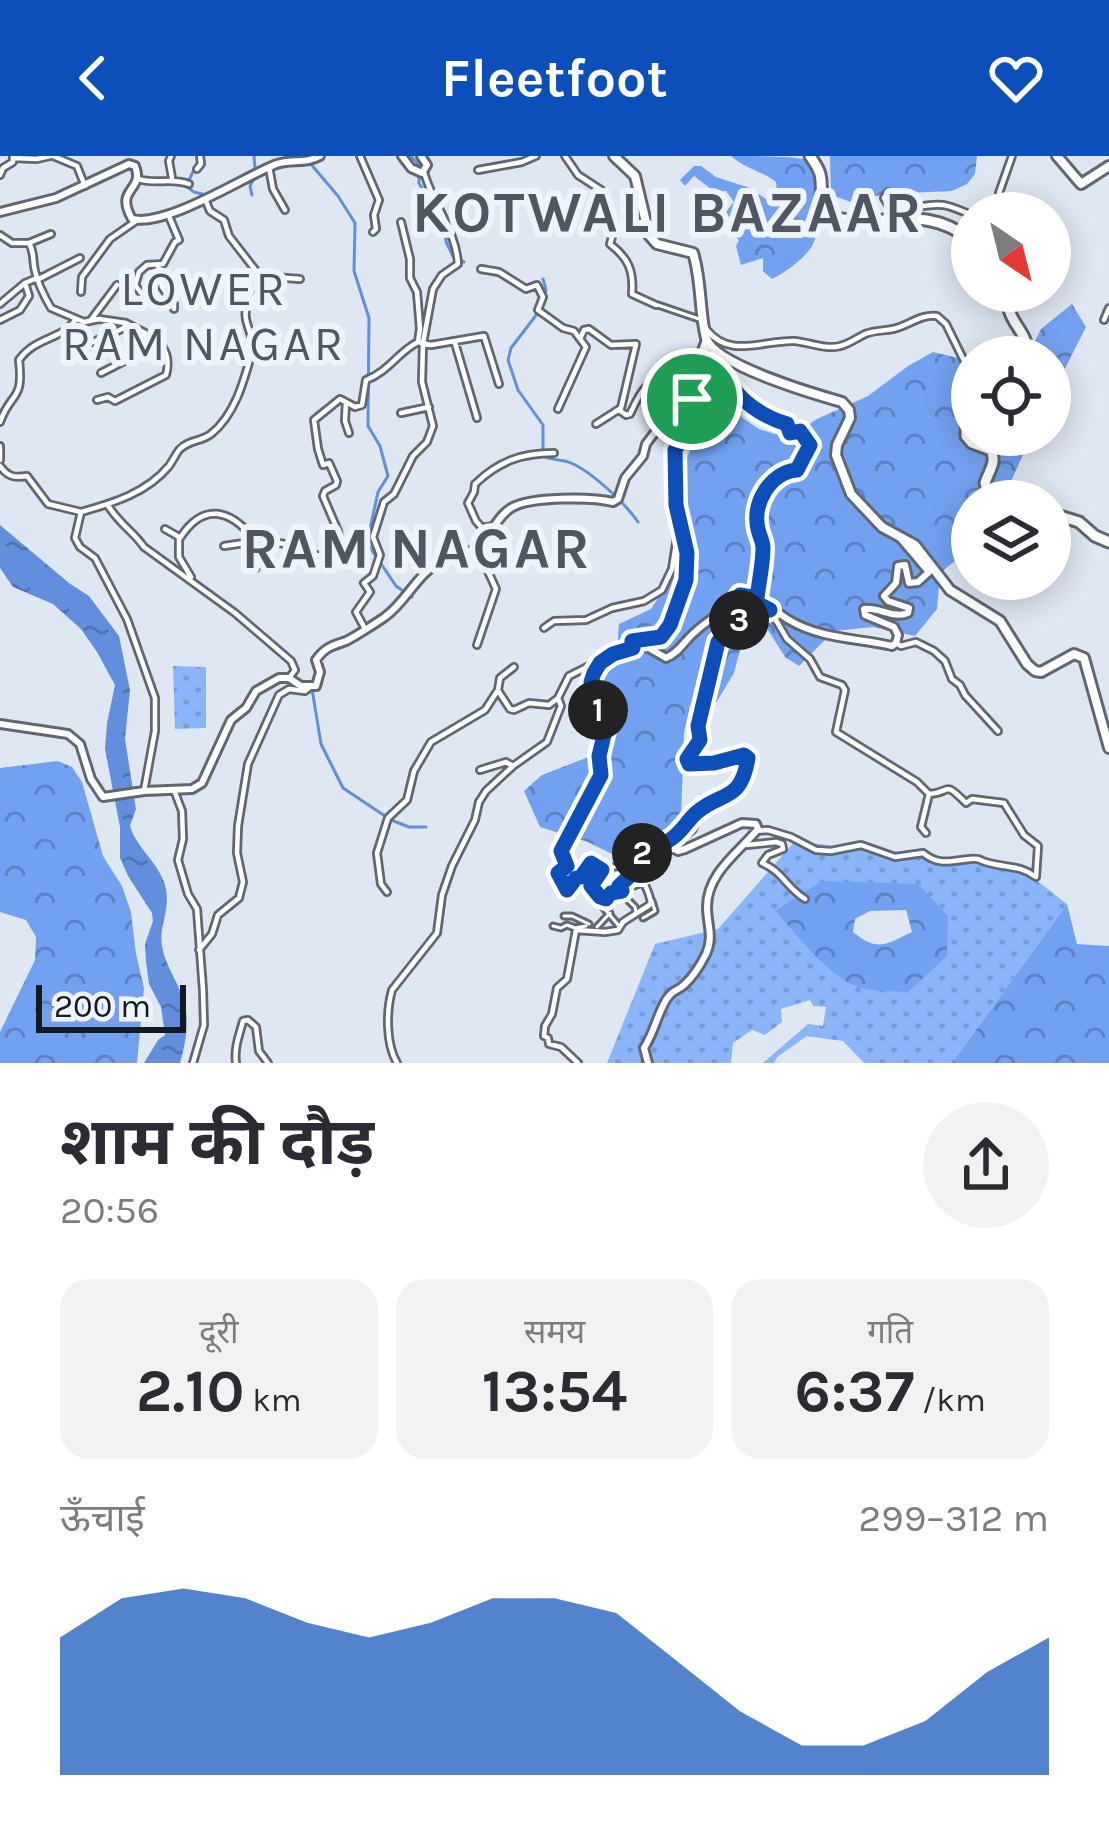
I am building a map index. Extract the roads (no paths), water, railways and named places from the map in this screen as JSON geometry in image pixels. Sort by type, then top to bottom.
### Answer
[{"type":"main road","points":[[614,156],[635,176],[650,235],[657,244],[693,253],[706,330],[716,352],[739,368],[842,402],[850,418],[836,455],[851,494],[882,527],[915,545],[950,590],[1000,621],[1030,669],[1041,672],[1074,654],[1084,658],[1109,748]]},
{"type":"main road","points":[[810,156],[820,171],[821,203],[826,212],[846,220],[896,217],[951,226]]},
{"type":"main road","points":[[1057,156],[1081,184],[1109,166]]},
{"type":"main road","points":[[1071,520],[1109,542]]},
{"type":"street","points":[[0,175],[14,157],[51,156],[77,166],[85,186]]},
{"type":"street","points":[[172,156],[172,178]]},
{"type":"street","points":[[197,169],[200,156]]},
{"type":"street","points":[[82,292],[82,277],[110,238],[136,221],[168,214],[282,162],[308,162],[320,156]]},
{"type":"street","points":[[361,156],[379,200],[373,232]]},
{"type":"street","points":[[402,156],[421,172],[439,202],[458,254],[458,264],[433,289],[420,342]]},
{"type":"street","points":[[421,156],[427,165],[421,172]]},
{"type":"street","points":[[478,170],[536,156]]},
{"type":"street","points":[[565,156],[578,175],[601,190],[610,244],[628,261],[632,294],[706,330],[716,342],[845,346],[920,316],[937,316],[952,336]]},
{"type":"street","points":[[1001,192],[1012,156]]},
{"type":"street","points":[[0,212],[56,198],[128,160],[135,166],[137,179],[126,204],[136,221]]},
{"type":"street","points":[[269,167],[284,210]]},
{"type":"street","points":[[137,179],[156,184],[172,178],[189,184]]},
{"type":"street","points":[[896,217],[884,197],[888,192],[905,208],[951,207]]},
{"type":"street","points":[[0,446],[5,473],[15,478],[27,476],[48,505],[81,512],[140,491],[169,467],[179,450],[191,440],[212,434],[231,412],[254,343],[244,319],[252,299],[265,288],[229,236],[224,220],[210,211],[205,199]]},
{"type":"street","points":[[148,302],[135,285],[143,266],[167,260],[180,238],[168,214]]},
{"type":"street","points":[[364,628],[356,612],[370,592],[364,583],[373,577],[380,554],[373,538],[384,502],[394,494],[433,426],[422,382],[417,292],[410,278],[401,222]]},
{"type":"street","points":[[0,235],[12,243],[29,243],[51,234]]},
{"type":"street","points":[[29,243],[37,279],[51,308],[76,320],[126,323],[146,333],[152,347]]},
{"type":"street","points":[[0,304],[25,284],[80,258]]},
{"type":"street","points":[[158,265],[162,287],[174,309]]},
{"type":"street","points":[[481,269],[499,272],[526,289],[537,285],[543,297],[538,310],[574,331],[586,346],[558,409]]},
{"type":"street","points":[[260,276],[300,279]]},
{"type":"street","points":[[0,320],[25,304],[29,296],[25,284]]},
{"type":"street","points":[[90,321],[117,285]]},
{"type":"street","points":[[1104,320],[1109,308]]},
{"type":"street","points":[[0,422],[19,394],[20,360],[25,352],[76,320]]},
{"type":"street","points":[[93,342],[126,323]]},
{"type":"street","points":[[580,339],[589,329],[611,345],[636,344],[619,410],[596,424]]},
{"type":"street","points":[[200,950],[218,915],[239,898],[243,881],[238,826],[248,764],[279,694],[316,686],[320,672],[316,660],[321,653],[383,618],[435,564],[480,544],[510,508],[574,497],[616,501],[625,478],[644,456],[646,444],[693,374],[706,330]]},
{"type":"street","points":[[544,628],[554,621],[586,620],[644,601],[662,590],[672,569],[679,524],[675,450],[700,377],[706,330]]},
{"type":"street","points":[[224,546],[253,538],[302,547],[312,556],[341,553],[338,531],[323,496],[337,481],[329,463],[323,465],[314,420],[340,399],[355,407],[362,405],[366,380],[379,375],[406,348],[420,342],[431,345],[484,336],[499,384]]},
{"type":"street","points":[[455,342],[477,418]]},
{"type":"street","points":[[97,400],[108,397],[115,401],[166,375],[167,356],[160,344],[101,373]]},
{"type":"street","points":[[619,410],[630,414],[646,387],[680,375],[699,357]]},
{"type":"street","points":[[700,377],[728,380],[742,399],[770,419],[787,424],[790,433],[800,431],[810,445],[797,470],[785,471],[769,484],[758,509],[763,541],[757,598]]},
{"type":"street","points":[[346,402],[349,434]]},
{"type":"street","points":[[401,413],[429,407]]},
{"type":"street","points":[[494,526],[482,528],[476,521],[468,503],[475,484],[524,453],[554,453]]},
{"type":"street","points":[[107,504],[144,548],[256,629],[291,661],[295,670],[289,678]]},
{"type":"street","points":[[81,512],[75,538],[95,558],[128,619],[155,698],[144,791]]},
{"type":"street","points":[[196,584],[179,557],[180,538],[200,517],[219,512],[239,520],[253,538],[256,568]]},
{"type":"street","points":[[633,648],[632,641],[661,637],[670,625],[683,588],[687,553],[679,524]]},
{"type":"street","points":[[165,529],[180,538]]},
{"type":"street","points":[[736,602],[740,595],[757,598],[817,634],[892,646],[898,635],[894,627],[865,615],[864,609],[901,616],[908,613],[909,608],[884,596],[896,583],[898,566],[905,565],[909,583],[929,572],[900,536]]},
{"type":"street","points":[[477,645],[496,589],[480,544]]},
{"type":"street","points":[[498,690],[514,710],[529,703],[549,705],[558,698],[568,676],[633,648],[673,656],[694,632],[736,602],[749,599],[770,610],[787,639],[810,659],[820,676],[842,685],[845,690],[836,732],[917,782],[928,794]]},
{"type":"street","points":[[578,1063],[544,1036],[556,988],[567,979],[575,930],[620,928],[651,904],[637,863],[639,856],[678,835],[700,810],[732,794],[745,774],[748,758],[744,755],[714,763],[687,762],[700,740],[698,726],[718,642],[746,616],[770,610]]},
{"type":"street","points":[[896,643],[916,642],[934,651],[945,661],[952,679],[998,730]]},
{"type":"street","points":[[600,663],[591,682],[606,727],[599,756],[601,775],[561,851],[567,866],[558,873],[567,890],[591,863],[602,870]]},
{"type":"street","points":[[387,892],[381,884],[376,853],[388,818],[407,800],[414,771],[431,742],[485,710],[500,678],[514,667]]},
{"type":"street","points":[[0,724],[68,734],[80,744],[103,797],[192,789],[202,783],[231,720],[256,691],[280,678],[310,688]]},
{"type":"street","points":[[397,1063],[389,1050],[392,990],[437,933],[442,895],[476,820],[478,802],[513,766],[547,742],[561,706],[558,698]]},
{"type":"street","points":[[480,770],[506,762],[513,766]]},
{"type":"street","points":[[649,1063],[644,1048],[663,1005],[686,984],[709,950],[706,909],[713,880],[756,832],[768,830],[817,850],[861,845],[895,857],[922,853],[934,862],[977,859],[1023,868],[1036,877],[1038,847],[1024,835],[1004,803],[972,799],[966,803],[946,788],[928,794]]},
{"type":"street","points":[[174,790],[182,812],[178,860],[197,909],[200,950],[205,1025],[193,1063]]},
{"type":"street","points":[[926,832],[921,827],[928,794]]},
{"type":"street","points":[[700,810],[692,829],[674,849],[742,823],[756,824],[756,832]]},
{"type":"street","points":[[741,845],[782,844],[783,849],[762,862],[779,871],[790,890],[805,899]]},
{"type":"street","points":[[620,928],[591,886],[605,867],[627,867],[641,875]]},
{"type":"street","points":[[632,874],[619,886],[638,913]]},
{"type":"street","points":[[600,897],[606,899],[643,883],[641,875]]},
{"type":"street","points":[[638,913],[649,898],[648,891]]},
{"type":"street","points":[[596,929],[610,914]]},
{"type":"street","points":[[553,926],[588,925],[564,916]]},
{"type":"street","points":[[236,1063],[234,1049],[243,1022],[248,1020],[256,1027],[260,1051],[268,1063]]},
{"type":"water","points":[[0,525],[89,596],[119,636],[130,690],[125,739],[136,809],[130,826],[166,891],[162,946],[186,1014],[180,1063],[144,1063],[165,1035],[146,962],[152,913],[120,858],[120,827],[105,749],[115,685],[81,629],[53,604],[13,587],[0,568]]},
{"type":"waterway","points":[[254,156],[255,169]]},
{"type":"waterway","points":[[304,156],[355,223],[354,271],[369,318],[368,426],[380,446],[388,476],[378,492],[367,543],[396,586],[412,597]]},
{"type":"waterway","points":[[411,156],[419,165],[419,183],[445,228],[446,242],[454,258],[464,262]]},
{"type":"waterway","points":[[194,170],[186,186],[206,195]]},
{"type":"waterway","points":[[252,195],[253,180]]},
{"type":"waterway","points":[[542,306],[543,279]]},
{"type":"waterway","points":[[537,314],[511,348],[508,360],[518,390],[543,425],[543,456],[588,473],[638,522]]},
{"type":"waterway","points":[[312,689],[321,744],[343,788],[385,816]]},
{"type":"waterway","points":[[391,820],[426,827]]},
{"type":"district","name":"KOTWALI BAZAAR","points":[[668,212]]},
{"type":"district","name":"LOWER RAM NAGAR","points":[[204,316]]},
{"type":"district","name":"RAM NAGAR","points":[[417,548]]}]
